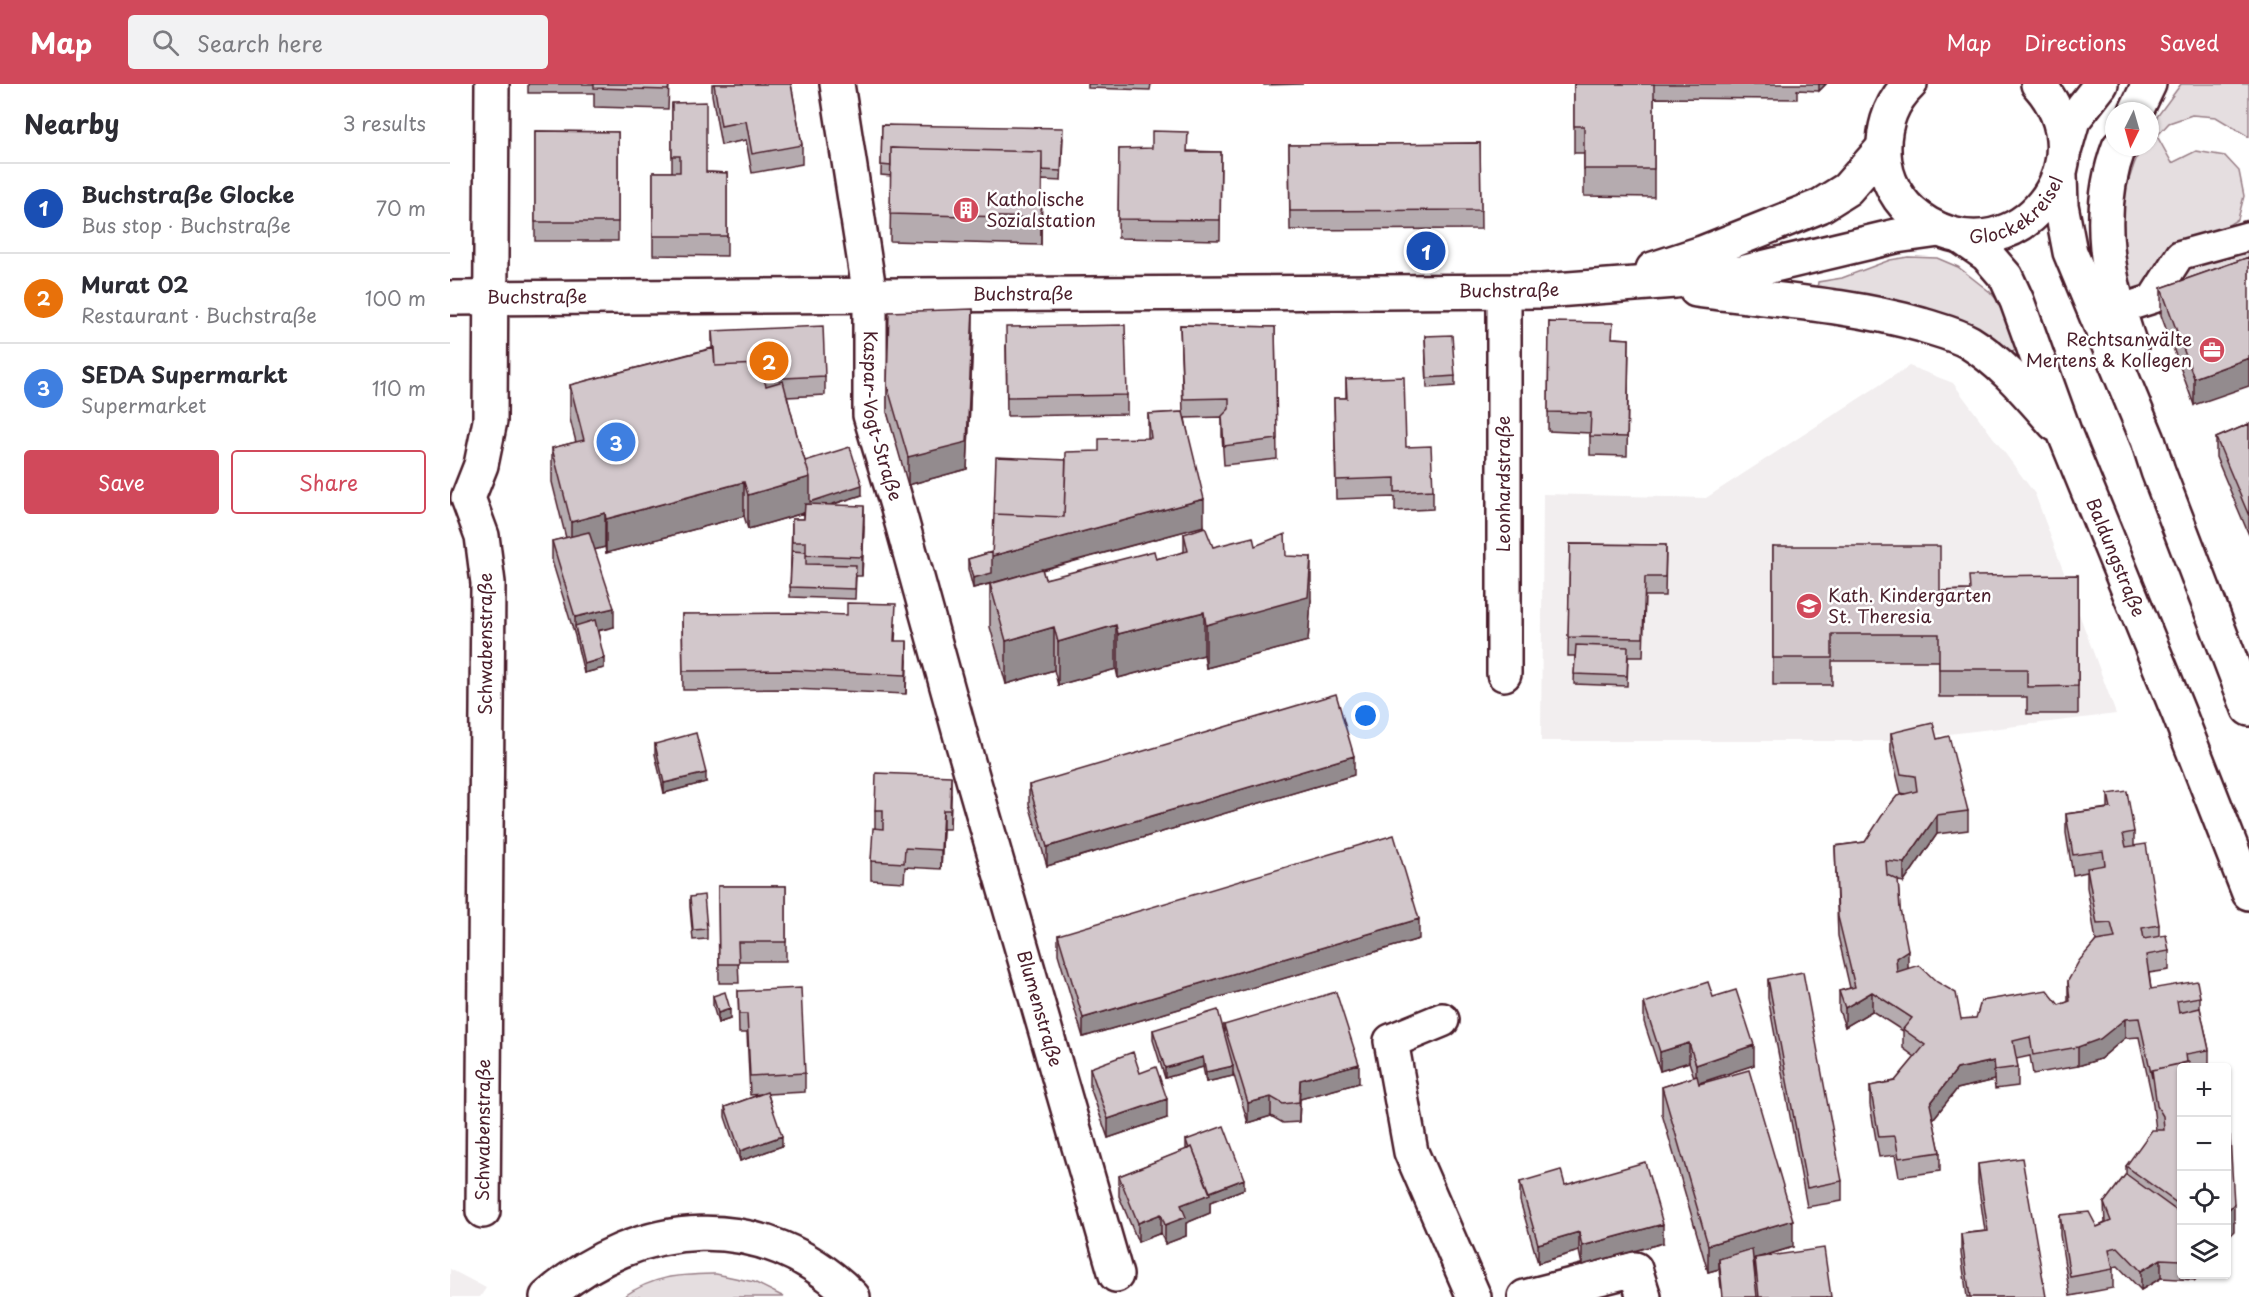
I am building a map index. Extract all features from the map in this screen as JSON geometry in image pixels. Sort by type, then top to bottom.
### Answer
[{"type":"main road","name":"Schwabenstraße","points":[[483,1211],[488,583],[482,536],[459,499],[481,465],[490,421],[492,84]]},
{"type":"main road","name":"Kaspar-Vogt-Straße","points":[[837,84],[870,296],[870,415],[962,741]]},
{"type":"main road","name":"Glockekreisel","points":[[1904,88],[1886,120],[1883,148],[1887,174],[1898,197],[1916,217],[1950,233],[1986,237],[2010,229],[2031,216],[2048,198],[2062,162],[2060,120],[2049,96],[2038,84]]},
{"type":"main road","points":[[2101,84],[2073,120],[2062,162],[2061,206],[2070,252],[2148,440],[2249,709]]},
{"type":"main road","points":[[2140,102],[2149,84]]},
{"type":"main road","name":"Buchstraße","points":[[1597,288],[1702,254],[1820,206],[1847,189],[1883,148]]},
{"type":"main road","points":[[2116,156],[2110,171],[2104,212],[2105,246],[2119,315],[2140,373],[2148,440]]},
{"type":"main road","name":"Buchstraße","points":[[450,298],[1504,293],[1597,288],[1742,273],[1896,236],[1950,233]]},
{"type":"main road","name":"Baldungstraße","points":[[1950,233],[1987,255],[2006,277],[2017,301],[2066,437],[2249,893]]},
{"type":"main road","points":[[1647,283],[1892,316],[1939,330],[1967,341],[1986,354],[2014,378],[2066,437]]},
{"type":"main road","name":"Leonhardstraße","points":[[1504,293],[1504,674]]},
{"type":"main road","name":"Blumenstraße","points":[[962,741],[1116,1275]]},
{"type":"main road","points":[[1442,1020],[1391,1041],[1412,1152],[1474,1297]]},
{"type":"main road","points":[[547,1297],[589,1267],[622,1250],[658,1237],[691,1233],[727,1234],[766,1242],[804,1258],[841,1284],[853,1297]]},
{"type":"main road","points":[[571,1297],[589,1267]]},
{"type":"main road","points":[[1525,1297],[1635,1269],[1644,1297]]},
{"type":"street","points":[[2133,305],[2152,299],[2180,255],[2249,236]]},
{"type":"shaded area","points":[[2181,84],[2249,84],[2249,137],[2216,117],[2192,115],[2169,123],[2159,134],[2159,114]]},
{"type":"shaded area","points":[[2159,140],[2172,163],[2196,151],[2225,156],[2239,171],[2244,196],[2238,219],[2211,236],[2147,294],[2131,295],[2123,255],[2121,215],[2138,156],[2159,156]]},
{"type":"shaded area","points":[[2249,244],[2249,280],[2162,308],[2183,264]]},
{"type":"shaded area","points":[[1908,257],[1937,258],[1958,267],[1990,292],[1998,301],[2020,348],[2010,353],[1963,324],[1912,304],[1878,299],[1816,296],[1818,282],[1842,278],[1890,260]]},
{"type":"shaded area","name":"Kath. Kindergarten St. Theresia","points":[[1909,366],[1953,383],[2035,494],[2116,714],[1891,741],[1541,741],[1543,494],[1706,498]]},
{"type":"shaded area","points":[[450,1269],[486,1288],[480,1297],[450,1297]]},
{"type":"shaded area","points":[[716,1274],[754,1282],[784,1297],[623,1297],[656,1280]]},
{"type":"building","points":[[594,84],[669,84],[668,90],[594,88]]},
{"type":"building","points":[[714,84],[791,84],[802,145],[752,154],[746,121],[721,126]]},
{"type":"building","points":[[1574,84],[1654,84],[1654,169],[1584,169],[1584,126],[1574,126]]},
{"type":"building","points":[[706,102],[706,172],[727,173],[727,236],[653,236],[653,172],[680,172],[680,156],[672,156],[672,103]]},
{"type":"building","points":[[882,125],[1063,128],[1061,171],[1042,170],[1042,152],[891,148],[891,166],[881,165]]},
{"type":"building","points":[[535,131],[618,132],[618,222],[535,222]]},
{"type":"building","points":[[1152,131],[1188,132],[1187,152],[1221,152],[1220,220],[1118,219],[1119,149],[1152,148]]},
{"type":"building","points":[[1480,143],[1481,210],[1290,211],[1289,145]]},
{"type":"building","points":[[891,148],[1042,152],[1041,218],[890,214]]},
{"type":"building","name":"Rechtsanwälte Mertens & Kollegen","points":[[2249,257],[2249,358],[2194,378],[2161,288]]},
{"type":"building","points":[[973,309],[967,442],[908,457],[887,385],[889,312]]},
{"type":"building","points":[[1549,322],[1613,323],[1612,338],[1629,339],[1627,437],[1590,436],[1591,413],[1548,412]]},
{"type":"building","points":[[1125,325],[1127,395],[1007,397],[1006,327]]},
{"type":"building","points":[[1180,325],[1275,327],[1277,439],[1224,446],[1222,416],[1229,409],[1229,398],[1183,399]]},
{"type":"building","points":[[823,326],[825,376],[764,379],[760,364],[715,366],[712,331]]},
{"type":"building","points":[[1452,335],[1455,376],[1427,378],[1425,336]]},
{"type":"building","points":[[714,348],[715,366],[760,364],[766,386],[783,381],[810,477],[748,495],[744,482],[606,519],[605,513],[571,522],[552,448],[584,440],[570,385]]},
{"type":"building","points":[[1404,377],[1406,447],[1431,446],[1433,490],[1395,492],[1395,478],[1336,480],[1334,398],[1347,398],[1346,379]]},
{"type":"building","points":[[1183,412],[1204,499],[992,556],[994,514],[1064,517],[1066,452],[1099,451],[1099,439],[1151,438],[1148,414]]},
{"type":"building","points":[[2249,424],[2249,516],[2216,438]]},
{"type":"building","points":[[850,447],[862,485],[810,502],[810,477],[805,461]]},
{"type":"building","points":[[996,457],[1066,460],[1064,517],[994,514]]},
{"type":"building","points":[[805,504],[864,506],[862,557],[806,555],[806,542],[792,542],[792,519],[804,519]]},
{"type":"building","points":[[1205,527],[1213,547],[1253,537],[1255,546],[1285,534],[1286,556],[1311,557],[1308,597],[1206,625],[1204,612],[1118,634],[1116,625],[1058,642],[1054,627],[1006,641],[990,584],[1042,569],[1045,579],[1154,551],[1156,559],[1188,551],[1184,534]]},
{"type":"building","points":[[589,532],[614,608],[575,617],[552,541]]},
{"type":"building","points":[[1570,544],[1666,545],[1665,577],[1645,577],[1643,638],[1568,637]]},
{"type":"building","points":[[1773,546],[1940,546],[1940,591],[1970,590],[1969,576],[2078,575],[2078,686],[2027,687],[2027,669],[1939,669],[1939,634],[1832,634],[1832,658],[1773,658]]},
{"type":"building","points":[[792,551],[806,552],[806,564],[856,565],[855,589],[790,587]]},
{"type":"building","points":[[992,552],[992,573],[973,578],[968,559]]},
{"type":"building","points":[[847,603],[896,604],[894,641],[907,641],[906,675],[793,670],[683,671],[682,614],[847,615]]},
{"type":"building","points":[[595,620],[604,658],[584,664],[575,626]]},
{"type":"building","points":[[1576,645],[1628,647],[1627,676],[1574,674]]},
{"type":"building","points":[[1336,694],[1354,756],[1047,847],[1029,785]]},
{"type":"building","points":[[1933,723],[1937,739],[1949,736],[1968,811],[1937,815],[1904,863],[1886,861],[1887,875],[1898,880],[1900,909],[1908,950],[1896,958],[1897,972],[1919,965],[1937,982],[1956,993],[1961,1019],[1976,1018],[1981,1001],[2047,990],[2059,1005],[2070,1001],[2068,981],[2079,961],[2096,941],[2115,938],[2111,923],[2097,924],[2087,868],[2105,865],[2103,851],[2073,855],[2066,814],[2111,808],[2108,794],[2127,791],[2134,832],[2123,834],[2126,847],[2146,844],[2159,925],[2142,928],[2144,939],[2166,935],[2169,951],[2146,955],[2151,989],[2197,981],[2200,997],[2177,1001],[2179,1013],[2200,1008],[2209,1050],[2186,1054],[2187,1062],[2152,1070],[2152,1078],[2139,1018],[2125,1019],[2100,1039],[2078,1047],[2033,1055],[2030,1037],[2013,1041],[2018,1067],[1995,1070],[1994,1061],[1957,1069],[1930,1104],[1940,1152],[1899,1158],[1895,1136],[1879,1137],[1870,1086],[1895,1081],[1925,1045],[1903,1029],[1912,1018],[1872,992],[1845,1008],[1839,991],[1855,987],[1838,917],[1835,846],[1865,842],[1897,796],[1917,791],[1915,776],[1901,774],[1891,733]]},
{"type":"building","points":[[696,733],[706,773],[664,783],[655,744]]},
{"type":"building","points":[[876,773],[951,776],[950,810],[943,810],[941,850],[905,848],[904,863],[871,861],[873,828],[883,829],[883,810],[875,810]]},
{"type":"building","points":[[1394,835],[1419,919],[1083,1018],[1058,935]]},
{"type":"building","points":[[718,886],[786,886],[786,942],[738,942],[739,964],[719,964]]},
{"type":"building","points":[[704,895],[707,929],[693,930],[690,897]]},
{"type":"building","points":[[1803,972],[1842,1181],[1807,1188],[1768,979]]},
{"type":"building","points":[[1708,982],[1713,997],[1736,990],[1754,1045],[1696,1065],[1689,1043],[1660,1052],[1644,1003]]},
{"type":"building","points":[[801,988],[805,1073],[750,1076],[747,1014],[739,1014],[738,991]]},
{"type":"building","points":[[725,992],[730,1009],[718,1013],[713,996]]},
{"type":"building","points":[[1336,992],[1359,1064],[1300,1080],[1299,1102],[1283,1104],[1271,1097],[1248,1103],[1224,1025]]},
{"type":"building","points":[[1218,1010],[1233,1066],[1206,1072],[1203,1057],[1165,1068],[1153,1030]]},
{"type":"building","points":[[1133,1052],[1140,1073],[1156,1067],[1167,1099],[1108,1119],[1090,1068]]},
{"type":"building","points":[[2177,1065],[2177,1203],[2126,1166],[2152,1130],[2164,1130],[2163,1116],[2157,1106],[2152,1070]]},
{"type":"building","points":[[1749,1070],[1793,1220],[1708,1245],[1662,1087],[1697,1076],[1699,1084]]},
{"type":"building","points":[[767,1092],[782,1136],[740,1151],[725,1107]]},
{"type":"building","points":[[1224,1126],[1244,1179],[1210,1192],[1192,1147],[1189,1149],[1186,1140]]},
{"type":"building","points":[[1192,1147],[1210,1194],[1181,1205],[1186,1217],[1165,1225],[1161,1214],[1138,1223],[1119,1176]]},
{"type":"building","points":[[2231,1153],[2234,1204],[2231,1207]]},
{"type":"building","points":[[2022,1158],[2046,1297],[1970,1297],[1961,1234],[1988,1231],[1978,1164]]},
{"type":"building","points":[[1645,1162],[1663,1224],[1582,1246],[1579,1232],[1538,1244],[1520,1182],[1561,1170],[1565,1185]]},
{"type":"building","points":[[2126,1174],[2177,1211],[2177,1260],[2161,1259],[2141,1271],[2118,1247],[2109,1249],[2113,1269],[2070,1277],[2060,1215],[2089,1212],[2097,1227],[2111,1221],[2104,1203]]},
{"type":"building","points":[[1824,1248],[1831,1297],[1759,1297],[1755,1258]]},
{"type":"building","points":[[1752,1249],[1757,1297],[1723,1297],[1719,1259]]},
{"type":"place","name":"Katholische Sozialstation","points":[[966,210]]},
{"type":"place","name":"Buchstraße Glocke","points":[[1426,251]]},
{"type":"place","name":"Rechtsanwälte Mertens & Kollegen","points":[[2212,350]]},
{"type":"place","name":"Murat 02","points":[[769,361]]},
{"type":"place","name":"SEDA Supermarkt","points":[[616,442]]},
{"type":"place","name":"Kath. Kindergarten St. Theresia","points":[[1809,606]]}]
